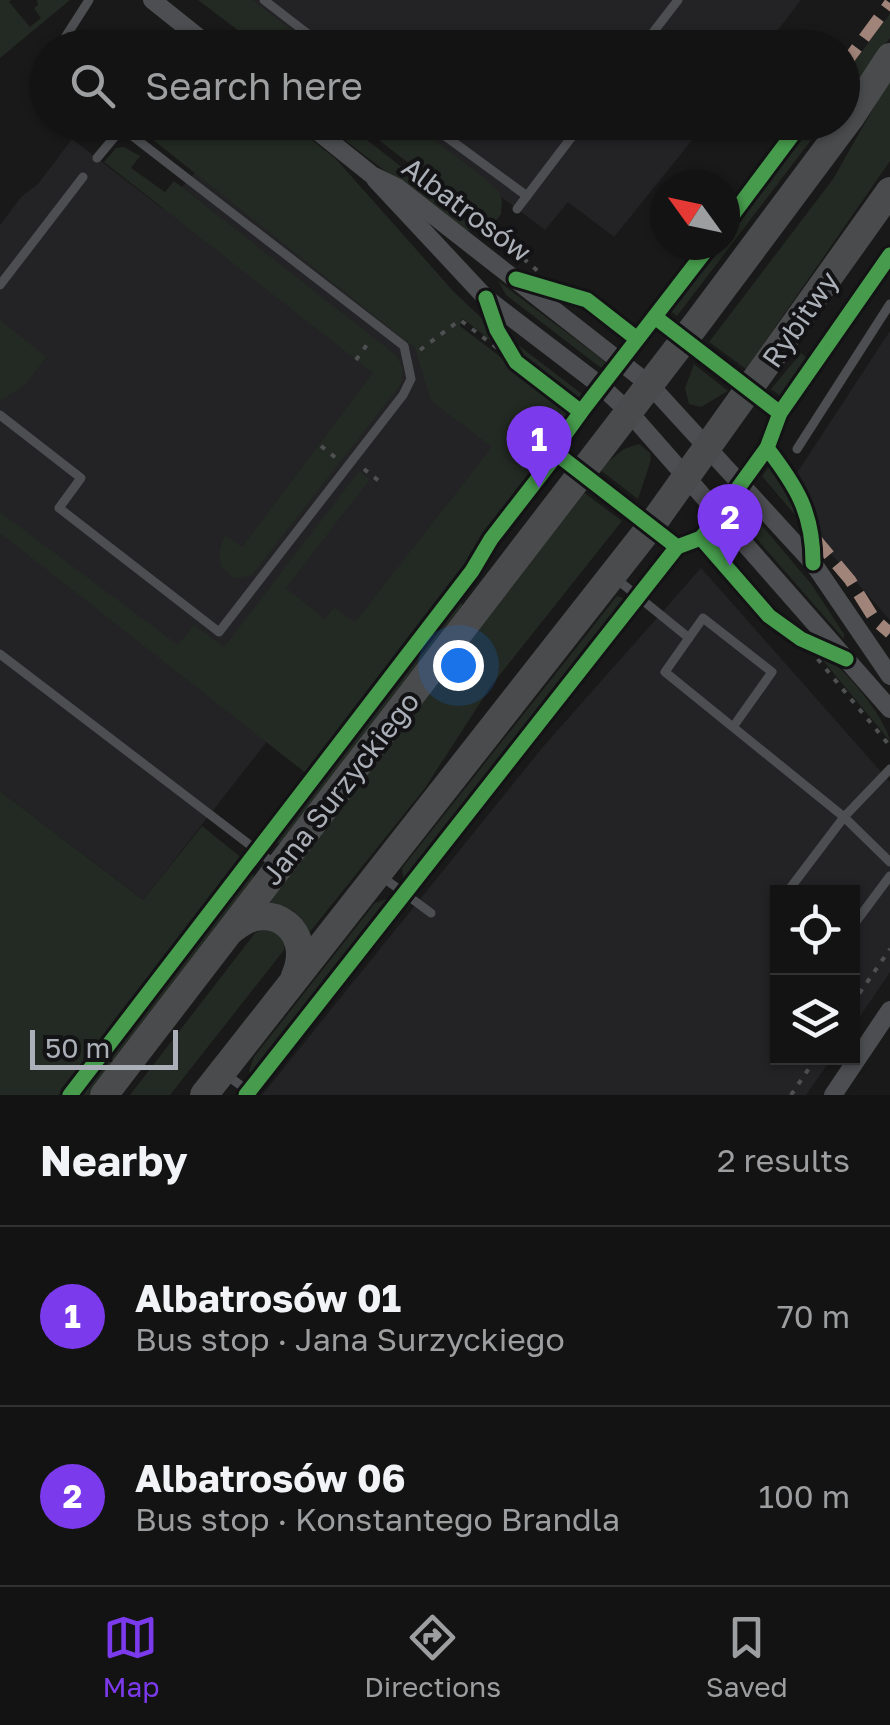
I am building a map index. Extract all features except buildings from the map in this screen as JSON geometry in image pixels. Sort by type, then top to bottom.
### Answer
[{"type":"main road","points":[[860,99],[890,56]]},
{"type":"main road","points":[[650,385],[831,140]]},
{"type":"main road","name":"Rybitwy","points":[[710,447],[890,191]]},
{"type":"main road","name":"Jana Surzyckiego","points":[[104,1095],[650,385]]},
{"type":"main road","points":[[204,1095],[710,447]]},
{"type":"main road","points":[[229,932],[255,916],[276,918],[289,926],[298,940],[301,956],[287,990]]},
{"type":"street","points":[[152,0],[179,30]]},
{"type":"street","name":"Albatrosów","points":[[329,140],[372,174],[398,187],[650,385],[813,564],[890,676]]},
{"type":"street","name":"Albatrosów","points":[[372,174],[400,210],[486,298],[629,412],[890,709]]},
{"type":"street","points":[[839,1093],[890,1010]]},
{"type":"lane","points":[[70,30],[88,0]]},
{"type":"lane","points":[[264,0],[303,30]]},
{"type":"lane","points":[[655,30],[678,0]]},
{"type":"lane","points":[[97,158],[112,140]]},
{"type":"lane","points":[[0,415],[81,478],[60,508],[219,632],[404,395],[411,379],[404,346],[143,140]]},
{"type":"lane","points":[[451,140],[527,196]]},
{"type":"lane","points":[[516,209],[569,140]]},
{"type":"lane","points":[[0,286],[83,177]]},
{"type":"lane","points":[[797,449],[890,304]]},
{"type":"lane","points":[[612,576],[690,638]]},
{"type":"lane","points":[[733,727],[772,672],[703,618],[665,672],[844,817],[890,862]]},
{"type":"lane","points":[[0,654],[279,868]]},
{"type":"lane","points":[[793,885],[844,817],[890,769]]},
{"type":"lane","points":[[378,874],[431,914]]},
{"type":"lane","points":[[860,916],[890,876]]},
{"type":"lane","points":[[222,1072],[254,1095]]},
{"type":"path","points":[[514,250],[548,285]]},
{"type":"path","points":[[516,280],[548,285]]},
{"type":"path","points":[[486,298],[497,330],[516,362]]},
{"type":"path","points":[[410,360],[430,340],[460,320],[516,362]]},
{"type":"path","points":[[356,360],[380,328]]},
{"type":"path","points":[[321,446],[379,481]]},
{"type":"path","points":[[801,639],[846,659]]},
{"type":"path","points":[[801,639],[890,746]]},
{"type":"path","points":[[860,992],[890,949]]},
{"type":"path","points":[[791,1095],[811,1065]]},
{"type":"shaded area","points":[[0,0],[11,0],[30,27],[41,18],[34,8],[37,0],[70,0],[30,30],[0,58]]},
{"type":"shaded area","points":[[198,0],[252,0],[292,30],[238,30]]},
{"type":"shaded area","points":[[241,0],[801,0],[778,30],[281,30]]},
{"type":"shaded area","points":[[890,14],[890,38],[860,77],[860,54]]},
{"type":"shaded area","points":[[890,79],[890,161],[746,369],[709,342],[833,179],[855,140],[860,140],[860,132]]},
{"type":"shaded area","points":[[73,140],[163,209],[202,164],[459,364],[497,447],[143,900],[0,791],[0,225],[22,196],[38,184]]},
{"type":"shaded area","points":[[153,140],[312,140],[336,159],[454,292],[489,325],[508,354],[462,318],[460,326],[562,404],[567,413],[564,424],[538,458],[542,462],[489,530],[478,552],[307,774],[0,533],[0,512],[178,645],[194,625],[224,647],[359,471],[370,479],[286,588],[325,619],[334,607],[355,622],[492,447],[431,401],[415,348]]},
{"type":"shaded area","points":[[345,140],[367,140],[484,231],[461,230]]},
{"type":"shaded area","points":[[379,140],[434,140],[483,177],[499,191],[502,200],[501,214],[491,227]]},
{"type":"shaded area","points":[[426,140],[692,140],[668,170],[650,170],[650,192],[614,237],[568,202],[545,230]]},
{"type":"shaded area","points":[[796,140],[811,140],[740,233],[740,214]]},
{"type":"shaded area","points":[[124,147],[140,156],[131,168],[165,192],[174,181],[397,356],[403,369],[401,384],[252,575],[234,579],[220,565],[225,535],[242,547],[373,373],[104,162],[116,148]]},
{"type":"shaded area","points":[[706,260],[720,260],[677,316],[668,309]]},
{"type":"shaded area","points":[[498,281],[606,362],[601,368],[506,295]]},
{"type":"shaded area","points":[[0,320],[46,357],[26,384],[0,401]]},
{"type":"shaded area","points":[[500,331],[582,394],[576,402],[512,351]]},
{"type":"shaded area","points":[[890,331],[890,620],[779,495]]},
{"type":"shaded area","points":[[801,353],[809,360],[782,397],[771,389]]},
{"type":"shaded area","points":[[694,364],[728,391],[701,407],[689,404],[685,388]]},
{"type":"shaded area","points":[[639,444],[650,453],[651,460],[638,499],[599,469],[624,449]]},
{"type":"shaded area","points":[[773,461],[795,490],[807,529],[762,476]]},
{"type":"shaded area","points":[[582,491],[622,521],[491,686],[425,788],[309,933],[294,911],[268,902]]},
{"type":"shaded area","points":[[743,503],[812,585],[844,639],[735,514]]},
{"type":"shaded area","points":[[701,568],[890,782],[890,972],[860,1017],[860,885],[770,885],[770,1065],[827,1065],[806,1095],[262,1095],[542,748]]},
{"type":"shaded area","points":[[617,596],[628,600],[404,884],[402,868]]},
{"type":"shaded area","points":[[459,598],[465,610],[282,843],[269,844]]},
{"type":"shaded area","points":[[811,646],[858,688],[890,741]]},
{"type":"shaded area","points":[[0,791],[143,900],[202,826],[243,859],[61,1095],[0,1095]]},
{"type":"shaded area","points":[[252,866],[254,880],[91,1095],[77,1095]]},
{"type":"shaded area","points":[[395,896],[251,1078],[254,1057],[375,903]]},
{"type":"shaded area","points":[[269,926],[285,942],[284,950],[170,1095],[130,1095],[255,933]]},
{"type":"marked path","points":[[860,44],[890,3]]},
{"type":"marked path","points":[[813,536],[850,580],[875,620],[890,633]]},
{"type":"cycle path","points":[[740,205],[789,140]]},
{"type":"cycle path","points":[[246,1095],[677,547],[701,538],[707,531],[767,448],[780,413],[890,255]]},
{"type":"cycle path","points":[[70,1095],[472,571],[491,539],[557,454],[563,437],[581,412],[698,260]]},
{"type":"cycle path","points":[[516,279],[587,300],[637,339]]},
{"type":"cycle path","points":[[486,298],[497,330],[516,362],[581,412]]},
{"type":"cycle path","points":[[655,317],[780,413]]},
{"type":"cycle path","points":[[767,448],[801,501],[810,529],[813,563]]},
{"type":"cycle path","points":[[557,454],[677,547]]},
{"type":"cycle path","points":[[701,538],[769,616],[801,639],[846,659]]},
{"type":"place","name":"Albatrosów 01","points":[[539,488]]},
{"type":"place","name":"Albatrosów 06","points":[[730,566]]}]
